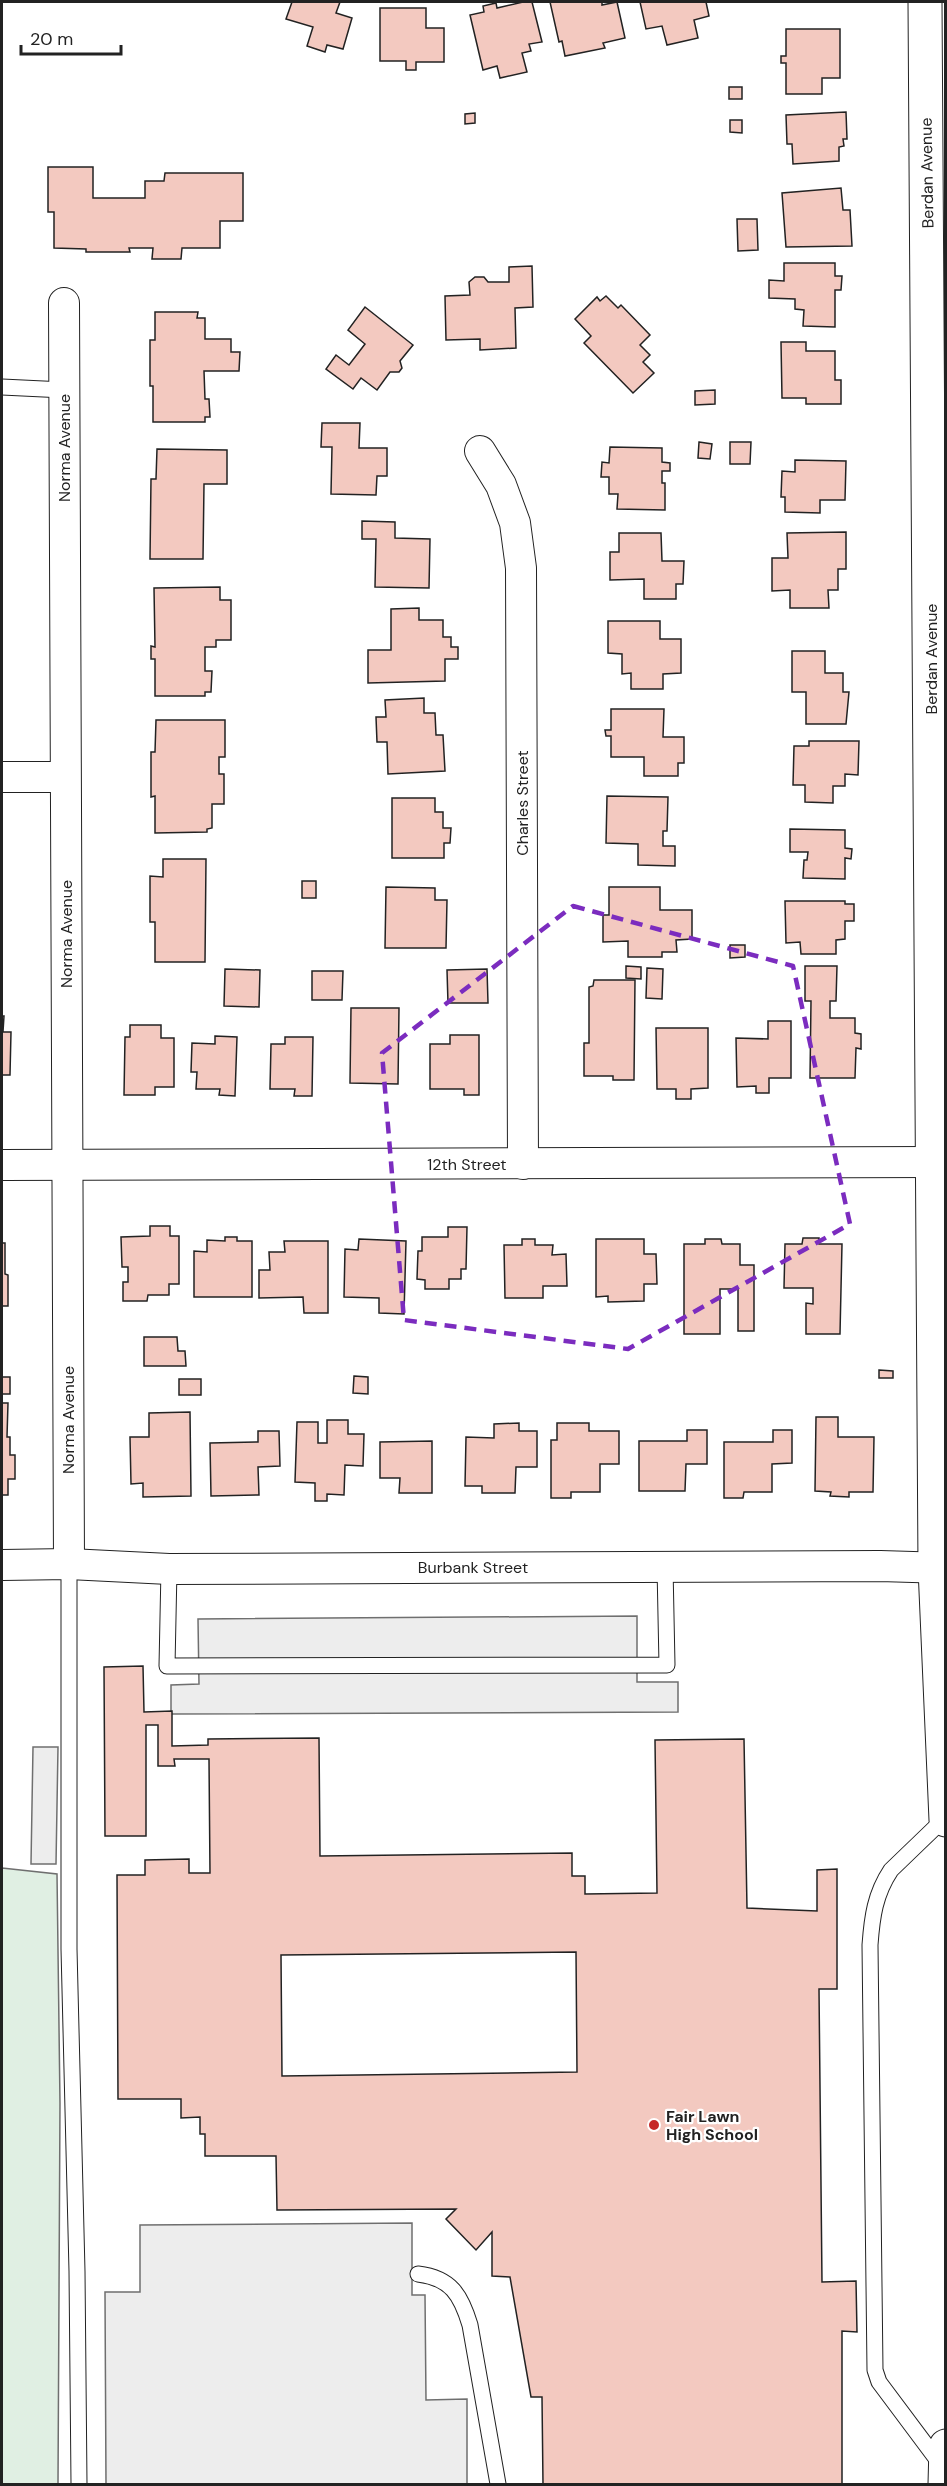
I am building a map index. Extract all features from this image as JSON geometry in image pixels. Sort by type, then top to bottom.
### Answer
[{"type":"street","name":"Berdan Avenue","points":[[925,2],[937,424],[937,1178],[940,1568],[945,1819]]},
{"type":"street","name":"Norma Avenue","points":[[64,303],[69,1564]]},
{"type":"street","name":"Charles Street","points":[[480,451],[505,494],[514,523],[521,568],[523,1164]]},
{"type":"street","points":[[2,777],[65,777]]},
{"type":"street","name":"12th Street","points":[[2,1165],[523,1164],[937,1178]]},
{"type":"street","name":"Burbank Street","points":[[2,1565],[69,1564],[169,1569],[880,1566],[940,1568]]},
{"type":"street","points":[[945,2446],[945,2484]]},
{"type":"lane","points":[[2,387],[64,390]]},
{"type":"lane","points":[[69,1564],[69,1949],[77,2271],[79,2484]]},
{"type":"lane","points":[[169,1569],[167,1666],[668,1665],[666,1567]]},
{"type":"lane","points":[[945,1819],[891,1870],[885,1879],[874,1905],[870,1945],[875,2370],[879,2382],[945,2471]]},
{"type":"lane","points":[[418,2274],[445,2283],[454,2289],[464,2306],[470,2325],[498,2484]]},
{"type":"highlighted area","points":[[573,906],[793,966],[850,1224],[628,1349],[404,1320],[382,1053]]},
{"type":"green space","points":[[2,1868],[57,1874],[60,2103],[58,2484],[2,2484]]},
{"type":"shaded area","points":[[637,1616],[637,1682],[678,1682],[678,1712],[171,1714],[171,1685],[199,1684],[198,1619]]},
{"type":"shaded area","points":[[33,1747],[58,1747],[56,1864],[31,1864]]},
{"type":"shaded area","points":[[412,2223],[412,2295],[425,2295],[426,2400],[467,2399],[467,2484],[106,2484],[105,2292],[140,2292],[140,2225]]},
{"type":"building","points":[[292,2],[340,2],[336,13],[352,18],[343,49],[327,45],[325,52],[307,46],[313,27],[286,19]]},
{"type":"building","points":[[532,2],[542,42],[529,44],[531,51],[522,53],[527,72],[500,78],[497,66],[483,70],[470,15],[484,12],[483,6],[496,3],[497,8]]},
{"type":"building","points":[[550,2],[602,2],[602,5],[617,2],[625,38],[603,43],[605,48],[565,56],[562,41],[559,42]]},
{"type":"building","points":[[640,2],[706,2],[709,16],[694,20],[698,38],[667,45],[662,26],[646,29]]},
{"type":"building","points":[[380,8],[426,8],[426,28],[444,28],[444,62],[416,62],[416,70],[406,70],[406,61],[380,61]]},
{"type":"building","points":[[786,29],[840,29],[840,78],[822,78],[822,94],[786,94],[786,63],[781,63],[781,56],[786,56]]},
{"type":"building","points":[[729,87],[742,87],[742,99],[729,99]]},
{"type":"building","points":[[846,112],[847,139],[843,139],[844,146],[839,147],[839,161],[793,164],[792,144],[787,144],[786,115]]},
{"type":"building","points":[[475,113],[475,123],[465,124],[465,114]]},
{"type":"building","points":[[730,120],[742,120],[742,133],[730,132]]},
{"type":"building","points":[[48,167],[93,167],[93,198],[145,198],[145,181],[164,181],[165,173],[243,173],[243,221],[220,221],[220,248],[182,248],[181,259],[152,259],[153,248],[129,248],[130,252],[86,252],[86,249],[54,248],[54,212],[48,212]]},
{"type":"building","points":[[841,188],[843,210],[850,210],[852,246],[786,247],[782,193]]},
{"type":"building","points":[[737,219],[757,219],[758,250],[738,251]]},
{"type":"building","points":[[784,263],[835,263],[835,276],[842,276],[841,290],[835,290],[835,327],[803,326],[804,310],[795,309],[795,299],[769,298],[769,280],[784,281]]},
{"type":"building","points":[[532,266],[533,307],[515,308],[516,348],[480,350],[480,339],[446,340],[445,296],[470,295],[469,282],[475,277],[484,277],[488,282],[509,282],[509,267]]},
{"type":"building","points":[[606,296],[618,308],[621,305],[650,335],[640,345],[650,355],[643,362],[654,373],[633,393],[584,343],[591,336],[575,319],[597,297],[600,301]]},
{"type":"building","points":[[365,307],[413,345],[400,361],[402,368],[399,372],[390,372],[377,390],[361,378],[353,389],[326,369],[336,355],[349,365],[365,344],[348,330]]},
{"type":"building","points":[[155,312],[198,312],[197,318],[205,318],[205,339],[231,339],[231,352],[240,352],[239,371],[204,371],[205,399],[209,399],[210,417],[205,417],[205,422],[153,422],[150,340],[155,340]]},
{"type":"building","points":[[781,342],[806,342],[806,351],[835,351],[835,380],[841,380],[841,404],[806,404],[806,398],[782,398]]},
{"type":"building","points":[[715,390],[715,404],[695,405],[695,391]]},
{"type":"building","points":[[322,423],[360,423],[359,448],[387,448],[387,476],[377,476],[376,495],[331,494],[332,447],[321,447]]},
{"type":"building","points":[[699,442],[712,444],[710,459],[698,458]]},
{"type":"building","points":[[730,442],[751,442],[750,464],[730,464]]},
{"type":"building","points":[[610,447],[662,448],[662,462],[670,463],[670,471],[662,471],[662,483],[665,483],[665,510],[617,509],[618,494],[609,494],[609,477],[601,477],[602,462],[609,463]]},
{"type":"building","points":[[157,449],[227,450],[227,484],[204,484],[203,559],[150,559],[151,479],[156,479]]},
{"type":"building","points":[[795,460],[846,461],[845,500],[820,500],[820,513],[785,512],[785,497],[781,497],[782,471],[795,472]]},
{"type":"building","points":[[362,521],[395,522],[395,538],[430,539],[429,588],[375,587],[376,539],[362,539]]},
{"type":"building","points":[[846,532],[846,569],[838,569],[838,590],[828,590],[829,608],[790,608],[790,590],[772,591],[772,558],[788,558],[787,533]]},
{"type":"building","points":[[619,533],[661,533],[662,561],[684,561],[683,584],[676,584],[676,599],[644,599],[644,579],[610,580],[610,552],[619,552]]},
{"type":"building","points":[[220,587],[220,600],[231,600],[231,640],[216,640],[216,647],[205,647],[205,671],[212,671],[211,692],[205,692],[205,696],[155,696],[155,659],[151,659],[151,646],[155,647],[154,588]]},
{"type":"building","points":[[419,608],[419,620],[443,620],[443,637],[451,637],[451,647],[458,647],[458,659],[445,659],[445,681],[368,683],[368,650],[391,650],[391,609]]},
{"type":"building","points":[[608,621],[660,621],[660,639],[681,639],[681,673],[663,674],[663,689],[631,689],[631,673],[622,674],[622,654],[608,653]]},
{"type":"building","points":[[792,651],[825,651],[825,673],[843,673],[843,692],[849,692],[846,724],[806,724],[806,692],[792,692]]},
{"type":"building","points":[[424,698],[424,713],[435,713],[436,735],[443,735],[445,771],[388,774],[387,742],[377,742],[376,717],[386,717],[385,700]]},
{"type":"building","points":[[611,709],[664,709],[663,737],[684,737],[684,763],[678,763],[678,776],[644,776],[644,757],[611,757],[611,736],[606,736],[605,730],[611,730]]},
{"type":"building","points":[[156,720],[225,720],[225,757],[219,757],[219,774],[224,774],[224,804],[212,804],[212,828],[207,829],[207,832],[155,833],[155,796],[151,797],[151,752],[155,752]]},
{"type":"building","points":[[809,741],[859,741],[858,775],[845,774],[845,786],[833,786],[833,803],[805,802],[805,785],[793,785],[794,746],[809,746]]},
{"type":"building","points":[[607,796],[668,797],[667,831],[663,831],[663,846],[675,846],[675,866],[638,865],[638,844],[606,843]]},
{"type":"building","points":[[392,798],[435,798],[435,812],[443,812],[443,828],[451,828],[450,843],[444,843],[444,858],[392,858]]},
{"type":"building","points":[[790,829],[845,830],[845,848],[852,849],[851,859],[845,858],[845,879],[803,878],[804,860],[807,860],[808,852],[790,852]]},
{"type":"building","points":[[163,859],[206,859],[205,962],[155,962],[155,922],[150,922],[150,876],[163,877]]},
{"type":"building","points":[[302,881],[316,881],[316,898],[302,898]]},
{"type":"building","points":[[386,887],[435,888],[435,900],[447,900],[446,948],[385,948]]},
{"type":"building","points":[[609,887],[660,887],[660,910],[692,910],[692,939],[676,940],[677,952],[662,952],[662,957],[628,957],[628,941],[603,942],[603,915],[609,915]]},
{"type":"building","points":[[785,901],[845,901],[845,904],[854,904],[854,921],[845,921],[845,939],[836,940],[836,954],[801,954],[800,942],[786,943]]},
{"type":"building","points":[[730,945],[745,945],[745,957],[730,958]]},
{"type":"building","points":[[626,966],[641,967],[641,979],[626,978]]},
{"type":"building","points":[[805,966],[837,966],[836,1001],[830,1001],[830,1018],[855,1018],[855,1033],[861,1034],[861,1049],[856,1048],[855,1078],[810,1078],[811,1001],[805,1001]]},
{"type":"building","points":[[647,968],[663,969],[662,999],[646,998]]},
{"type":"building","points":[[225,969],[260,970],[259,1007],[224,1006]]},
{"type":"building","points":[[487,969],[488,1003],[448,1003],[447,970]]},
{"type":"building","points":[[312,971],[343,971],[342,1000],[312,1000]]},
{"type":"building","points":[[594,980],[635,980],[634,1080],[613,1080],[613,1076],[584,1076],[584,1043],[589,1043],[589,987],[593,986]]},
{"type":"building","points":[[351,1008],[399,1008],[398,1084],[350,1083]]},
{"type":"building","points":[[2,1016],[4,1016],[3,1032],[11,1032],[10,1075],[2,1075]]},
{"type":"building","points":[[768,1021],[791,1021],[791,1078],[769,1078],[769,1093],[756,1093],[756,1086],[737,1087],[736,1038],[768,1039]]},
{"type":"building","points":[[130,1025],[161,1025],[161,1038],[174,1038],[174,1087],[155,1087],[155,1095],[124,1095],[125,1037],[130,1037]]},
{"type":"building","points":[[656,1028],[708,1028],[708,1088],[691,1089],[691,1099],[676,1099],[676,1089],[657,1089]]},
{"type":"building","points":[[450,1035],[479,1035],[479,1095],[464,1095],[464,1089],[430,1089],[430,1044],[450,1044]]},
{"type":"building","points":[[215,1036],[237,1037],[235,1096],[219,1095],[220,1089],[196,1089],[197,1072],[191,1072],[192,1043],[215,1044]]},
{"type":"building","points":[[285,1037],[313,1037],[312,1096],[294,1096],[295,1089],[270,1089],[271,1044],[285,1044]]},
{"type":"building","points":[[150,1226],[170,1226],[170,1236],[179,1236],[179,1284],[169,1284],[169,1295],[148,1295],[147,1301],[123,1301],[123,1282],[128,1282],[128,1267],[122,1267],[121,1237],[150,1236]]},
{"type":"building","points":[[448,1227],[467,1227],[466,1269],[461,1269],[461,1279],[449,1279],[449,1289],[425,1289],[425,1280],[417,1279],[418,1251],[422,1251],[422,1237],[448,1237]]},
{"type":"building","points":[[225,1237],[237,1237],[237,1241],[252,1241],[252,1297],[194,1297],[194,1251],[207,1252],[207,1240],[225,1241]]},
{"type":"building","points":[[803,1238],[819,1238],[819,1244],[842,1244],[840,1334],[806,1334],[806,1303],[813,1304],[813,1288],[784,1288],[785,1244],[802,1244]]},
{"type":"building","points":[[359,1239],[406,1241],[404,1314],[379,1313],[379,1298],[344,1297],[345,1249],[358,1250]]},
{"type":"building","points":[[522,1239],[535,1239],[535,1245],[553,1245],[552,1255],[566,1254],[567,1286],[543,1286],[543,1298],[505,1298],[504,1245],[522,1245]]},
{"type":"building","points":[[596,1239],[644,1239],[644,1254],[656,1254],[657,1284],[644,1284],[644,1301],[608,1302],[608,1296],[596,1297]]},
{"type":"building","points":[[705,1239],[721,1239],[722,1244],[740,1244],[740,1265],[754,1265],[754,1331],[738,1331],[738,1289],[720,1289],[720,1334],[684,1334],[684,1244],[705,1244]]},
{"type":"building","points":[[284,1241],[328,1241],[328,1313],[304,1313],[303,1297],[259,1298],[259,1270],[270,1270],[269,1252],[285,1252]]},
{"type":"building","points":[[2,1243],[5,1243],[8,1306],[2,1306]]},
{"type":"building","points":[[144,1337],[177,1337],[178,1351],[185,1351],[186,1366],[144,1366]]},
{"type":"building","points":[[879,1370],[893,1371],[893,1378],[879,1378]]},
{"type":"building","points":[[354,1376],[368,1377],[368,1394],[353,1393]]},
{"type":"building","points":[[2,1377],[10,1377],[10,1394],[2,1394]]},
{"type":"building","points":[[179,1379],[201,1379],[201,1395],[179,1395]]},
{"type":"building","points":[[2,1403],[8,1403],[7,1437],[10,1437],[10,1455],[15,1455],[15,1479],[8,1479],[8,1495],[2,1495]]},
{"type":"building","points":[[190,1412],[191,1496],[143,1497],[143,1483],[131,1484],[130,1437],[149,1437],[149,1413]]},
{"type":"building","points":[[816,1417],[838,1417],[838,1437],[874,1437],[873,1492],[849,1492],[849,1497],[830,1496],[831,1492],[815,1491]]},
{"type":"building","points":[[327,1420],[348,1420],[348,1434],[364,1434],[363,1466],[345,1465],[344,1495],[327,1494],[327,1501],[315,1501],[315,1483],[295,1482],[297,1422],[318,1422],[318,1443],[327,1443]]},
{"type":"building","points":[[519,1423],[519,1431],[537,1431],[537,1467],[516,1467],[515,1493],[482,1493],[482,1486],[465,1486],[466,1437],[494,1438],[494,1424]]},
{"type":"building","points":[[557,1423],[589,1423],[589,1431],[619,1431],[619,1464],[600,1464],[600,1492],[571,1492],[571,1498],[551,1498],[551,1440],[557,1440]]},
{"type":"building","points":[[687,1430],[707,1430],[707,1464],[686,1464],[685,1491],[639,1491],[639,1441],[687,1441]]},
{"type":"building","points":[[773,1430],[792,1430],[792,1463],[772,1464],[772,1492],[744,1492],[743,1498],[724,1498],[724,1442],[773,1442]]},
{"type":"building","points":[[258,1431],[279,1431],[280,1466],[258,1467],[259,1495],[211,1496],[210,1443],[258,1442]]},
{"type":"building","points":[[432,1441],[432,1493],[399,1493],[400,1478],[380,1478],[380,1442]]},
{"type":"building","points":[[143,1666],[144,1712],[172,1711],[172,1746],[208,1745],[208,1739],[319,1738],[320,1856],[572,1853],[572,1876],[585,1876],[585,1894],[657,1893],[655,1740],[744,1739],[747,1908],[817,1911],[817,1870],[837,1869],[837,1989],[819,1989],[822,2282],[856,2281],[857,2332],[842,2331],[842,2484],[543,2484],[542,2397],[531,2397],[510,2277],[492,2276],[492,2232],[476,2250],[446,2219],[456,2209],[277,2210],[276,2156],[205,2156],[205,2134],[200,2134],[200,2117],[181,2118],[181,2099],[118,2099],[117,1875],[145,1875],[145,1860],[189,1859],[189,1873],[210,1873],[209,1759],[174,1759],[175,1766],[158,1766],[158,1725],[146,1725],[146,1836],[105,1836],[104,1667]],"holes":[[[576,1952],[577,2072],[282,2076],[281,1955]]]},
{"type":"place","name":"Fair Lawn High School","points":[[654,2125]]}]
